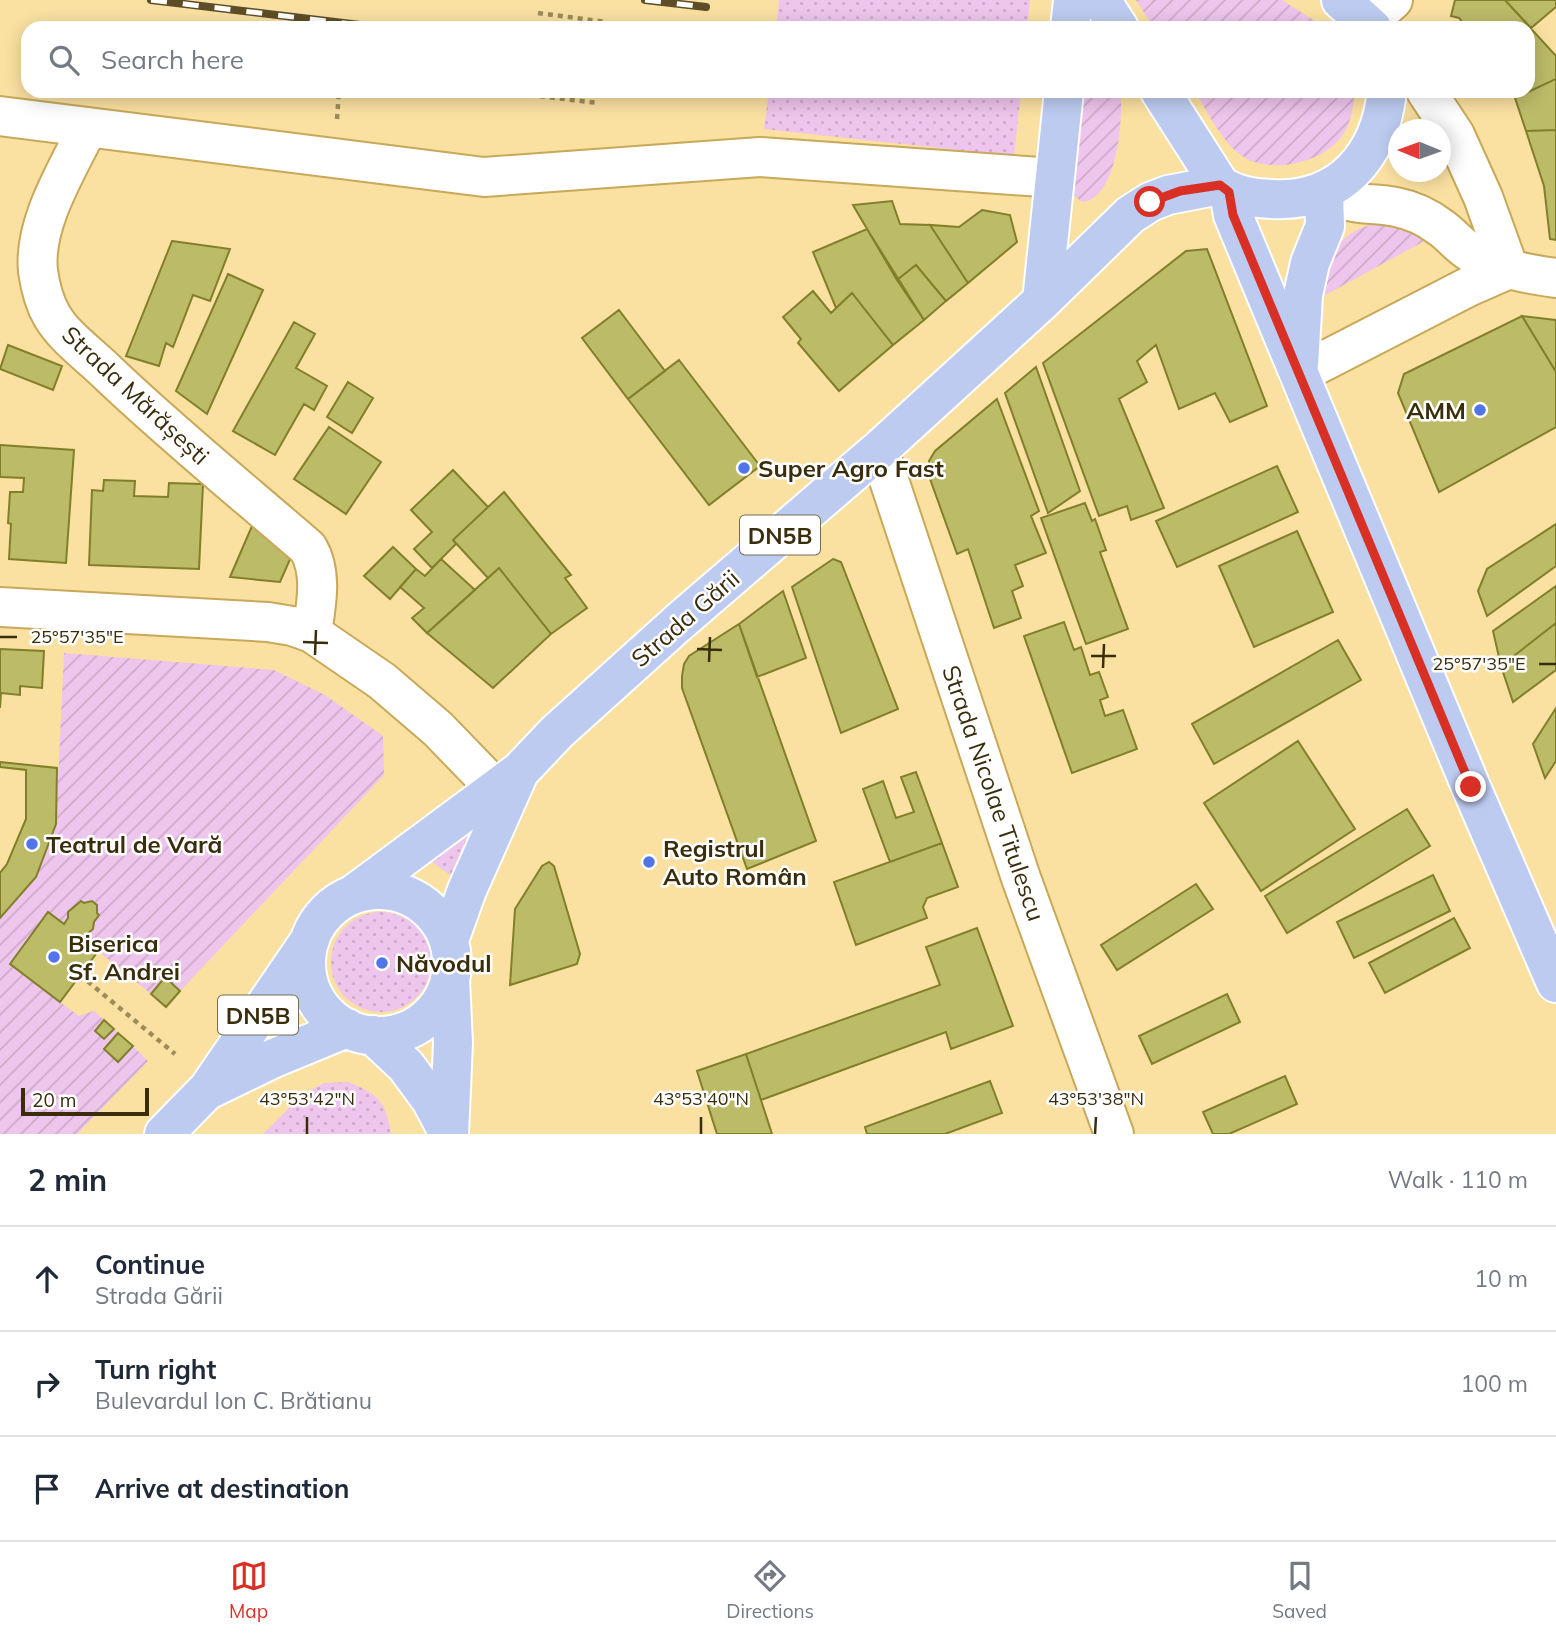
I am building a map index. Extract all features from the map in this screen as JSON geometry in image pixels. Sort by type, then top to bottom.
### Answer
[{"type":"main road","points":[[1071,21],[1073,0]]},
{"type":"main road","points":[[1101,0],[1114,21]]},
{"type":"main road","points":[[1042,301],[1063,98]]},
{"type":"main road","points":[[1165,98],[1225,188],[1233,215],[1298,374],[1465,774],[1556,983]]},
{"type":"main road","points":[[1298,374],[1303,295],[1310,263],[1325,226],[1327,191],[1351,174],[1374,140],[1383,118],[1386,98]]},
{"type":"main road","name":"Strada Gării","points":[[508,780],[679,622],[879,450],[1139,208],[1180,191],[1225,188],[1253,198],[1280,200],[1307,197],[1327,191]]},
{"type":"main road","name":"DN5B","points":[[164,1134],[206,1091],[323,917],[342,900],[354,894],[508,780]]},
{"type":"main road","name":"DN5B","points":[[206,1091],[274,1058],[360,1032],[398,1033],[422,1022],[440,1003],[450,979],[449,940],[508,780]]},
{"type":"main road","points":[[354,894],[380,889],[406,894],[427,908],[444,929],[449,940]]},
{"type":"main road","name":"DN5B","points":[[310,940],[307,965],[313,991],[326,1013],[360,1032]]},
{"type":"main road","points":[[449,1134],[453,1042],[450,979]]},
{"type":"main road","points":[[360,1032],[406,1066],[431,1100],[449,1134]]},
{"type":"street","points":[[1431,98],[1455,135],[1483,197],[1509,269]]},
{"type":"street","points":[[0,116],[484,177],[760,157],[1055,178]]},
{"type":"street","name":"Strada Mărășești","points":[[88,127],[48,208],[39,250],[41,286],[52,316],[138,401],[308,548],[314,558],[317,578],[312,633]]},
{"type":"street","points":[[1327,191],[1348,202],[1395,206],[1418,214],[1441,227],[1472,254],[1509,269],[1556,278]]},
{"type":"street","points":[[1298,374],[1468,287],[1509,269]]},
{"type":"street","name":"Strada Nicolae Titulescu","points":[[879,450],[1021,878],[1114,1134]]},
{"type":"street","points":[[0,607],[268,622],[292,626],[312,633],[382,681],[438,729],[508,780]]},
{"type":"path","points":[[538,13],[599,21]]},
{"type":"path","points":[[556,98],[598,103]]},
{"type":"path","points":[[80,975],[175,1054]]},
{"type":"shaded area","points":[[779,0],[1030,0],[1028,21],[777,21]]},
{"type":"shaded area","points":[[1136,0],[1282,0],[1315,21],[1150,21]]},
{"type":"shaded area","points":[[768,98],[1020,98],[1014,156],[764,129]]},
{"type":"shaded area","points":[[1082,98],[1121,98],[1116,156],[1103,187],[1094,198],[1082,202],[1073,195]]},
{"type":"shaded area","points":[[1198,98],[1354,98],[1349,123],[1336,143],[1326,151],[1300,162],[1272,165],[1247,159],[1231,146]]},
{"type":"shaded area","points":[[1385,221],[1430,238],[1318,299],[1324,270],[1336,247],[1357,231]]},
{"type":"shaded area","points":[[64,653],[274,670],[325,695],[383,736],[384,775],[180,991],[165,978],[151,994],[82,938],[93,929],[99,915],[94,902],[84,903],[64,924],[48,913],[10,965],[79,1016],[94,1011],[104,1020],[95,1031],[104,1039],[114,1029],[118,1033],[104,1049],[118,1061],[133,1046],[148,1061],[77,1134],[0,1134],[0,918],[36,877],[56,824]]},
{"type":"shaded area","points":[[489,806],[453,877],[431,861]]},
{"type":"shaded area","points":[[381,912],[409,920],[423,934],[431,962],[423,990],[409,1004],[381,1012],[353,1004],[339,990],[331,962],[339,934],[353,920]]},
{"type":"shaded area","points":[[348,1082],[379,1100],[391,1134],[263,1134],[303,1094],[324,1083]]},
{"type":"building","points":[[1455,0],[1505,0],[1524,21],[1461,21],[1451,16]]},
{"type":"building","points":[[1505,0],[1556,0],[1556,7],[1535,25],[1535,21],[1524,21]]},
{"type":"building","points":[[1535,33],[1556,56],[1556,79],[1535,89]]},
{"type":"building","points":[[1556,79],[1556,130],[1526,131],[1515,98],[1535,98],[1535,89]]},
{"type":"building","points":[[1556,130],[1556,240],[1550,239],[1544,186],[1526,131]]},
{"type":"building","points":[[892,201],[900,224],[930,225],[968,283],[946,301],[916,265],[897,280],[853,205]]},
{"type":"building","points":[[982,210],[1010,215],[1017,242],[968,283],[930,225],[959,227]]},
{"type":"building","points":[[867,229],[924,320],[893,345],[852,293],[836,308],[813,252]]},
{"type":"building","points":[[172,241],[230,249],[210,301],[193,295],[173,347],[166,343],[159,366],[126,356]]},
{"type":"building","points":[[1207,249],[1267,406],[1230,422],[1215,393],[1179,409],[1156,345],[1137,361],[1147,382],[1119,399],[1164,508],[1131,520],[1127,506],[1099,516],[1043,363],[1186,251]]},
{"type":"building","points":[[916,265],[946,301],[924,320],[897,280]]},
{"type":"building","points":[[228,274],[263,290],[207,414],[176,391]]},
{"type":"building","points":[[813,291],[831,313],[852,293],[893,345],[839,391],[798,343],[801,339],[783,317]]},
{"type":"building","points":[[619,310],[665,371],[628,399],[582,338]]},
{"type":"building","points":[[1522,316],[1556,320],[1556,372]]},
{"type":"building","name":"AMM","points":[[1522,316],[1556,372],[1556,427],[1439,492],[1398,393],[1404,374]]},
{"type":"building","points":[[294,322],[315,334],[296,368],[327,386],[314,410],[304,404],[275,455],[233,431]]},
{"type":"building","points":[[8,345],[62,366],[53,390],[0,369]]},
{"type":"building","points":[[679,360],[760,466],[709,505],[628,399]]},
{"type":"building","points":[[1036,367],[1080,491],[1048,513],[1005,393]]},
{"type":"building","points":[[348,382],[373,398],[352,433],[327,417]]},
{"type":"building","points":[[997,399],[1039,511],[1031,516],[1046,553],[1015,565],[1023,586],[1012,591],[1021,618],[994,628],[968,549],[957,554],[929,476],[929,461],[935,451]]},
{"type":"building","points":[[329,427],[381,462],[346,514],[294,479]]},
{"type":"building","points":[[0,445],[74,450],[66,563],[9,559],[10,492],[23,492],[24,478],[0,477]]},
{"type":"building","points":[[1277,466],[1298,512],[1177,567],[1156,521]]},
{"type":"building","points":[[453,470],[488,507],[453,540],[456,544],[432,568],[414,549],[432,532],[411,510]]},
{"type":"building","points":[[104,480],[135,481],[134,496],[168,497],[169,483],[203,484],[199,569],[89,565],[92,490],[103,491]]},
{"type":"building","points":[[504,492],[571,575],[565,578],[587,608],[551,634],[499,568],[488,578],[453,540]]},
{"type":"building","points":[[1085,503],[1092,521],[1095,519],[1106,550],[1100,552],[1128,629],[1086,644],[1041,518]]},
{"type":"building","points":[[255,519],[295,548],[280,582],[230,577]]},
{"type":"building","points":[[1556,524],[1556,566],[1487,616],[1478,591],[1487,569]]},
{"type":"building","points":[[1297,531],[1333,612],[1254,647],[1219,566]]},
{"type":"building","points":[[393,547],[416,569],[390,599],[364,576]]},
{"type":"building","points":[[441,559],[475,590],[427,633],[412,618],[424,608],[400,587],[416,569],[425,576]]},
{"type":"building","points":[[833,559],[841,562],[898,709],[841,733],[792,587]]},
{"type":"building","points":[[499,568],[551,634],[493,688],[427,633]]},
{"type":"building","points":[[1556,586],[1556,623],[1501,666],[1493,631]]},
{"type":"building","points":[[783,591],[806,658],[757,677],[739,624]]},
{"type":"building","points":[[1064,622],[1074,650],[1081,647],[1090,675],[1099,672],[1108,697],[1100,700],[1105,716],[1123,710],[1137,749],[1072,773],[1024,636]]},
{"type":"building","points":[[1556,623],[1556,670],[1513,702],[1501,666]]},
{"type":"building","points":[[739,624],[816,841],[747,869],[682,688],[684,664],[689,656]]},
{"type":"building","points":[[1338,640],[1361,680],[1214,764],[1192,724]]},
{"type":"building","points":[[0,649],[44,651],[42,688],[20,686],[20,695],[1,693],[0,708]]},
{"type":"building","points":[[1556,708],[1556,761],[1545,778],[1533,744]]},
{"type":"building","points":[[1298,741],[1355,829],[1261,891],[1204,803]]},
{"type":"building","name":"Teatrul de Vară","points":[[0,762],[57,768],[56,824],[36,877],[0,918],[0,873],[7,864],[26,819],[26,770],[0,767]]},
{"type":"building","points":[[916,772],[942,843],[890,862],[863,789],[883,781],[896,818],[914,812],[901,777]]},
{"type":"building","points":[[1407,809],[1430,846],[1287,933],[1265,896]]},
{"type":"building","points":[[942,843],[958,887],[927,898],[923,907],[927,918],[856,945],[834,882]]},
{"type":"building","points":[[549,862],[554,866],[580,954],[577,964],[510,985],[515,909],[542,866]]},
{"type":"building","points":[[1433,875],[1450,911],[1354,958],[1337,922]]},
{"type":"building","points":[[1196,884],[1213,909],[1117,970],[1101,945]]},
{"type":"building","name":"Biserica Sf. Andrei","points":[[81,901],[92,901],[97,905],[99,915],[93,929],[82,938],[99,950],[60,1002],[10,964],[48,912],[64,924],[68,912]]},
{"type":"building","points":[[1454,918],[1470,948],[1385,993],[1369,963]]},
{"type":"building","points":[[977,928],[1013,1026],[951,1049],[946,1032],[761,1100],[746,1054],[940,985],[926,947]]},
{"type":"building","points":[[165,977],[180,991],[166,1007],[151,994]]},
{"type":"building","points":[[1227,994],[1240,1022],[1152,1064],[1139,1036]]},
{"type":"building","points":[[104,1020],[114,1029],[104,1039],[95,1031]]},
{"type":"building","points":[[118,1033],[133,1046],[118,1062],[104,1049]]},
{"type":"building","points":[[746,1054],[772,1134],[717,1134],[697,1071]]},
{"type":"building","points":[[1285,1076],[1297,1104],[1229,1134],[1213,1134],[1203,1112]]},
{"type":"building","points":[[990,1081],[1002,1113],[945,1134],[867,1134],[865,1127]]},
{"type":"railway","points":[[151,0],[326,21]]},
{"type":"railway","points":[[645,0],[706,7]]},
{"type":"place","name":"AMM","points":[[1480,410]]},
{"type":"place","name":"Super Agro Fast","points":[[744,468]]},
{"type":"place","name":"Teatrul de Vară","points":[[32,844]]},
{"type":"place","name":"Registrul Auto Român","points":[[649,862]]},
{"type":"place","name":"Biserica Sf. Andrei","points":[[54,957]]},
{"type":"place","name":"Năvodul","points":[[382,963]]},
{"type":"route","points":[[1150,202],[1180,191],[1220,185],[1229,192],[1233,215],[1471,787]]}]
